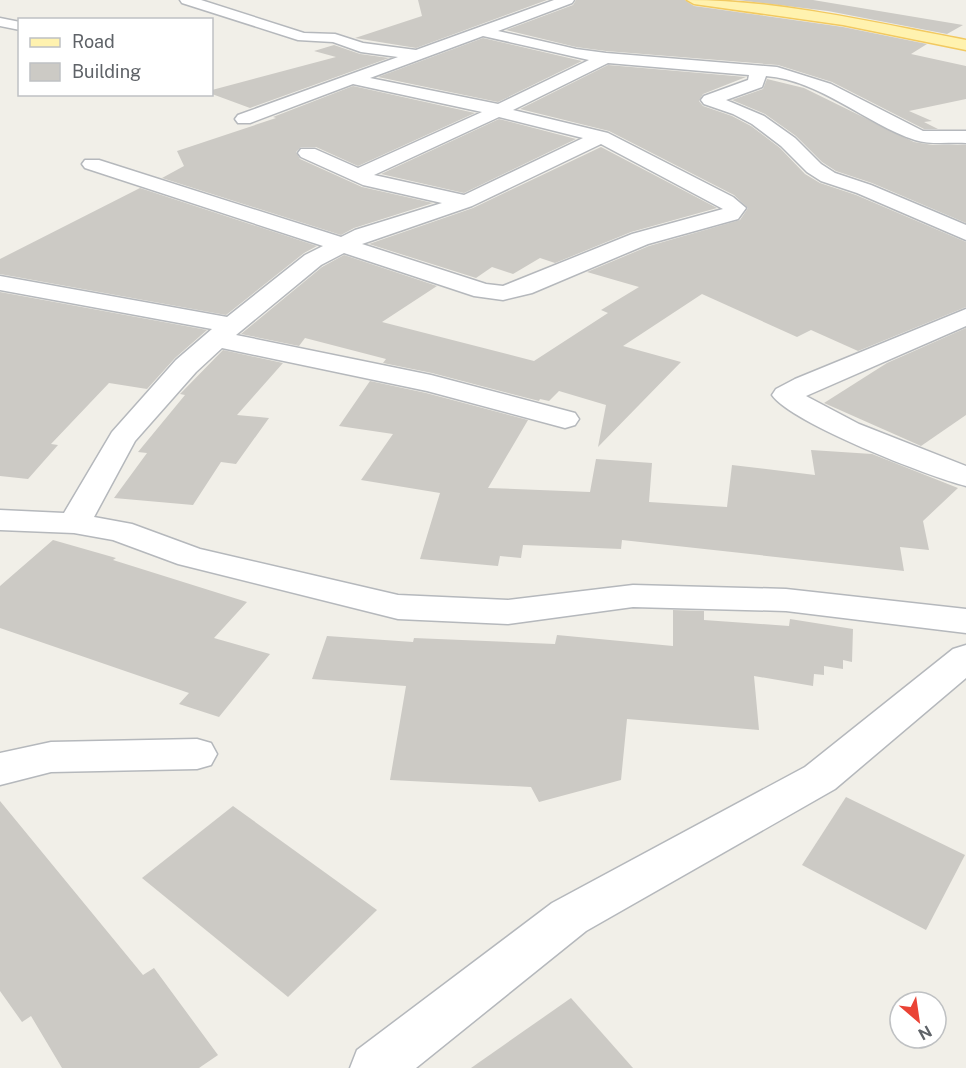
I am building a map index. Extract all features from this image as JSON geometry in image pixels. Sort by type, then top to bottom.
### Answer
[{"type":"main road","points":[[694,0],[843,21],[966,45]]},
{"type":"street","points":[[187,0],[212,6],[273,29],[303,37],[335,38],[361,47],[417,54]]},
{"type":"street","points":[[244,119],[567,0]]},
{"type":"street","points":[[0,22],[18,26]]},
{"type":"street","points":[[485,32],[564,52],[606,58],[751,69],[796,77],[825,88],[920,136],[966,137]]},
{"type":"street","points":[[357,176],[606,58]]},
{"type":"street","points":[[751,69],[758,73],[756,83],[710,100],[739,110],[758,120],[788,141],[814,168],[828,177],[864,189],[966,233]]},
{"type":"street","points":[[92,164],[483,291],[503,293],[523,288],[640,239],[730,214],[735,208],[601,137],[504,113],[500,110],[351,79]]},
{"type":"street","points":[[74,523],[122,438],[186,366],[312,260],[363,235],[465,202],[601,137]]},
{"type":"street","points":[[308,153],[357,176],[465,202]]},
{"type":"street","points":[[0,283],[224,332],[566,419]]},
{"type":"street","points":[[966,318],[786,395],[802,407],[843,427],[966,477]]},
{"type":"street","points":[[0,520],[74,523],[120,531],[190,557],[398,607],[508,612],[633,596],[786,600],[966,621]]},
{"type":"street","points":[[375,1068],[569,917],[820,778],[966,658]]},
{"type":"street","points":[[0,769],[51,757],[197,754]]},
{"type":"building","points":[[418,0],[547,0],[416,48],[355,38],[422,16]]},
{"type":"building","points":[[576,0],[685,0],[694,6],[843,27],[927,44],[911,54],[966,66],[966,99],[909,111],[932,121],[924,122],[938,129],[924,129],[832,82],[778,65],[606,51],[576,47],[506,30],[573,5]]},
{"type":"building","points":[[738,0],[813,0],[963,25],[947,34],[828,11]]},
{"type":"building","points":[[483,38],[582,61],[498,102],[378,77]]},
{"type":"building","points":[[334,45],[360,54],[389,58],[250,108],[213,94],[213,90],[336,57],[314,51]]},
{"type":"building","points":[[608,65],[746,77],[703,94],[699,101],[703,106],[732,116],[751,126],[780,148],[805,174],[820,183],[856,195],[966,242],[966,307],[858,351],[811,330],[797,337],[702,294],[623,346],[681,362],[598,447],[606,405],[559,391],[549,401],[540,399],[539,401],[432,373],[383,363],[386,359],[305,338],[299,346],[241,334],[322,267],[344,255],[437,286],[382,322],[534,361],[608,313],[601,310],[639,287],[587,272],[649,246],[740,220],[748,208],[734,195],[609,131],[520,109]]},
{"type":"building","points":[[767,79],[804,88],[914,142],[933,145],[966,145],[966,223],[872,183],[836,171],[822,162],[796,136],[765,114],[732,100],[763,89]]},
{"type":"building","points":[[353,86],[475,113],[358,166],[316,147],[301,147],[296,152],[300,159],[362,187],[433,203],[354,228],[341,235],[162,178],[184,166],[177,151],[276,118],[273,117]]},
{"type":"building","points":[[499,119],[576,139],[464,193],[381,174]]},
{"type":"building","points":[[601,147],[717,208],[631,232],[555,263],[540,258],[513,274],[492,267],[476,278],[369,244],[473,208]]},
{"type":"building","points":[[140,188],[317,246],[304,253],[226,315],[0,274],[0,259]]},
{"type":"building","points":[[0,292],[207,330],[175,358],[147,389],[109,383],[51,444],[58,445],[28,479],[0,476]]},
{"type":"building","points":[[966,328],[966,415],[921,446],[824,403],[887,363]]},
{"type":"building","points":[[223,350],[283,363],[237,415],[269,418],[236,464],[221,462],[193,505],[114,498],[147,453],[138,452],[185,395],[180,394]]},
{"type":"building","points":[[370,381],[528,420],[488,488],[590,492],[596,459],[652,463],[649,502],[727,507],[732,465],[815,475],[811,450],[872,454],[958,488],[923,521],[929,550],[900,547],[904,571],[622,540],[621,549],[523,545],[521,558],[500,556],[498,566],[420,559],[440,493],[361,480],[393,434],[339,426]]},
{"type":"building","points":[[53,540],[116,558],[113,560],[247,602],[214,638],[270,654],[219,717],[179,704],[189,693],[0,628],[0,586]]},
{"type":"building","points":[[673,610],[704,611],[704,620],[789,626],[790,619],[853,629],[852,662],[843,660],[843,669],[824,666],[824,675],[814,674],[813,686],[754,676],[759,730],[627,719],[621,780],[539,802],[531,787],[390,780],[406,686],[312,679],[327,636],[413,642],[414,638],[555,644],[557,635],[673,646]]},
{"type":"building","points":[[846,797],[965,855],[926,930],[802,865]]},
{"type":"building","points":[[0,801],[143,975],[154,968],[218,1055],[199,1068],[62,1068],[31,1016],[22,1022],[0,991]]},
{"type":"building","points":[[233,806],[377,910],[288,997],[142,878]]},
{"type":"building","points":[[571,998],[633,1068],[471,1068]]}]
